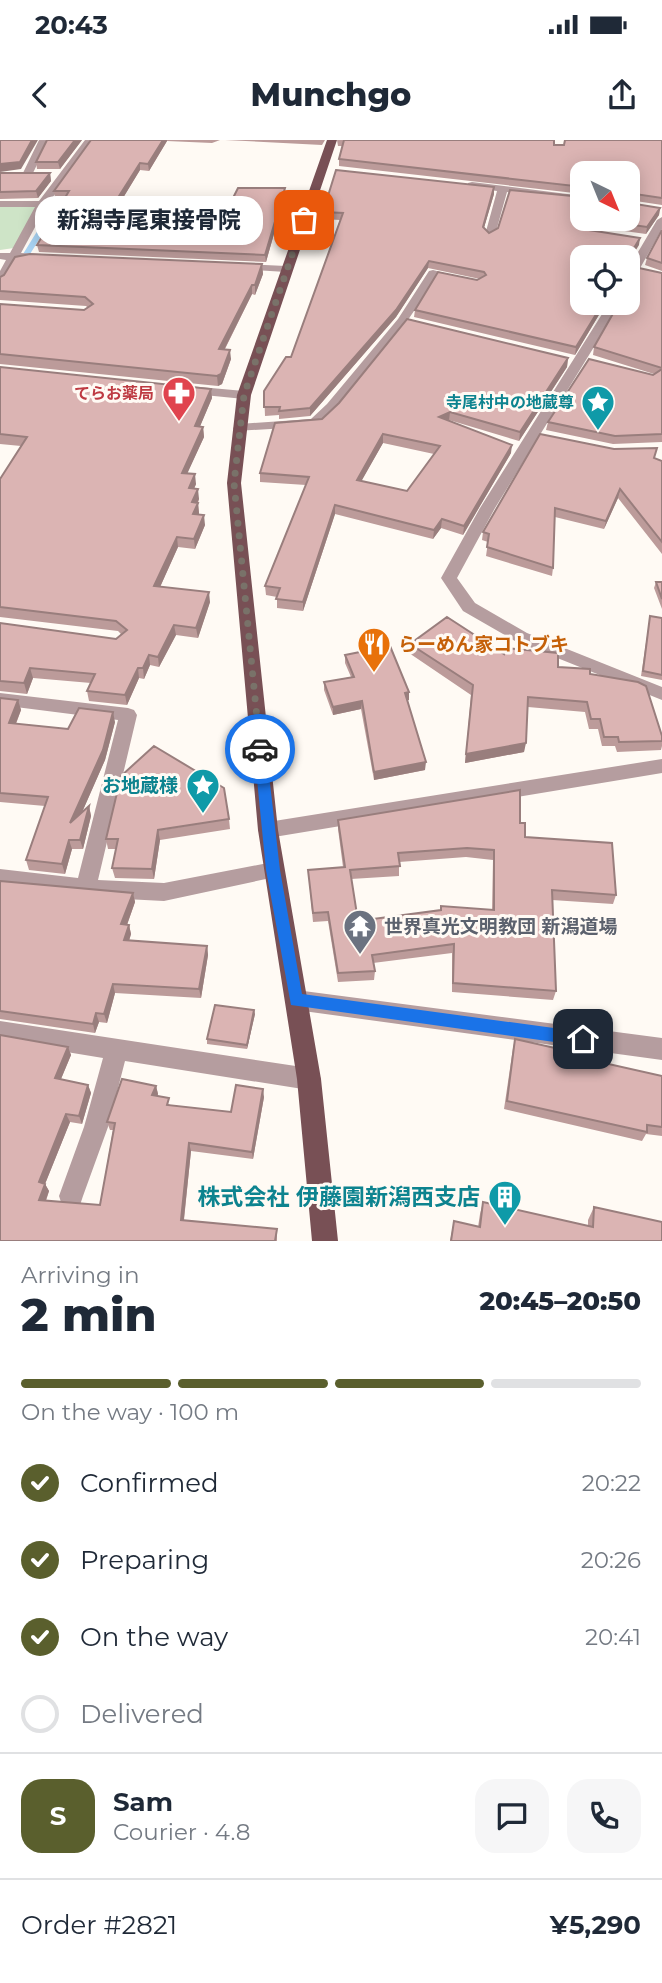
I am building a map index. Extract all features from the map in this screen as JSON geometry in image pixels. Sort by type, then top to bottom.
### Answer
[{"type":"main road","points":[[325,1241],[309,1079],[268,830],[234,483],[244,395],[286,269],[329,171],[332,140]]},
{"type":"street","points":[[27,175],[44,140]]},
{"type":"street","points":[[0,281],[43,204],[90,140]]},
{"type":"street","points":[[13,175],[39,175]]},
{"type":"street","points":[[51,175],[64,175]]},
{"type":"street","points":[[462,184],[570,197]]},
{"type":"street","points":[[490,234],[503,188]]},
{"type":"street","points":[[0,204],[43,204]]},
{"type":"street","points":[[640,263],[662,220]]},
{"type":"street","points":[[638,239],[651,241]]},
{"type":"street","points":[[0,256],[57,258]]},
{"type":"street","points":[[232,267],[286,269]]},
{"type":"street","points":[[240,428],[315,423],[409,323],[433,273],[477,282]]},
{"type":"street","points":[[608,315],[540,435],[519,448],[449,578],[469,607],[521,637],[662,694]]},
{"type":"street","points":[[176,388],[244,395]]},
{"type":"street","points":[[0,699],[128,715],[86,888]]},
{"type":"street","points":[[268,830],[662,766]]},
{"type":"street","points":[[0,878],[86,888],[164,892],[273,870]]},
{"type":"street","points":[[296,1000],[662,1049]]},
{"type":"street","points":[[0,1031],[309,1079]]},
{"type":"street","points":[[71,1196],[96,1127],[117,1049]]},
{"type":"green space","points":[[0,206],[34,206],[37,209],[14,248],[0,250]]},
{"type":"building","points":[[0,140],[32,140],[20,162],[0,164]]},
{"type":"building","points":[[47,140],[75,140],[58,162],[36,162]]},
{"type":"building","points":[[91,140],[163,140],[148,164],[140,163],[105,218],[189,224],[197,203],[230,204],[238,188],[285,188],[265,255],[37,245],[69,191],[54,191]]},
{"type":"building","points":[[344,140],[554,140],[554,145],[564,145],[565,140],[662,140],[662,198],[640,195],[640,161],[570,161],[570,186],[339,159]]},
{"type":"building","points":[[336,170],[494,187],[483,227],[489,233],[498,228],[510,190],[570,196],[570,231],[595,231],[640,238],[636,245],[570,245],[570,315],[596,315],[576,347],[415,310],[438,272],[477,280],[486,275],[484,272],[429,261],[396,310],[310,408],[279,411],[280,407],[264,407],[264,391],[286,357],[291,357],[343,213],[323,212]]},
{"type":"building","points":[[0,173],[50,173],[36,191],[0,192]]},
{"type":"building","points":[[640,205],[660,208],[647,227],[640,226]]},
{"type":"building","points":[[662,230],[662,263],[647,258]]},
{"type":"building","points":[[30,254],[262,264],[255,285],[252,285],[219,349],[230,350],[221,374],[217,376],[0,354],[0,304],[84,310],[93,304],[85,297],[0,291],[0,277],[15,257]]},
{"type":"building","points":[[640,268],[662,273],[662,368],[594,347],[612,315],[640,315]]},
{"type":"building","points":[[407,319],[568,358],[520,432],[450,412],[439,417],[512,445],[464,526],[442,519],[434,530],[335,505],[303,602],[276,599],[280,588],[265,586],[309,477],[260,473],[275,423],[322,419],[339,403]],"holes":[[[383,434],[440,446],[407,491],[357,480]]]},
{"type":"building","points":[[589,359],[653,375],[662,369],[662,434],[615,436],[548,422]]},
{"type":"building","points":[[0,367],[211,389],[195,426],[203,427],[182,473],[195,474],[189,488],[198,489],[192,502],[198,503],[193,514],[204,515],[194,539],[177,537],[154,586],[209,592],[196,628],[174,625],[158,657],[149,655],[143,668],[138,668],[125,695],[87,691],[95,674],[30,668],[24,683],[0,681],[0,623],[116,639],[127,630],[116,621],[0,607],[0,479],[27,437],[0,434]]},
{"type":"building","points":[[540,434],[614,449],[657,448],[654,458],[662,461],[662,542],[620,489],[606,521],[555,508],[553,568],[487,547],[489,534],[483,532]]},
{"type":"building","points":[[656,582],[662,582],[662,599]]},
{"type":"building","points":[[650,616],[662,618],[662,675],[643,671]]},
{"type":"building","points":[[447,617],[504,654],[505,648],[558,653],[558,667],[590,669],[590,674],[638,682],[646,686],[662,741],[619,742],[618,737],[604,737],[600,719],[591,719],[587,702],[528,697],[526,743],[466,754],[473,685],[410,644]]},
{"type":"building","points":[[390,646],[409,692],[405,693],[426,762],[374,772],[362,701],[333,707],[324,682],[354,677],[345,655]]},
{"type":"building","points":[[0,698],[18,700],[9,723],[68,729],[79,708],[113,712],[103,750],[70,823],[89,806],[80,840],[69,840],[62,864],[26,860],[48,797],[0,793]]},
{"type":"building","points":[[154,746],[224,788],[229,819],[158,830],[152,869],[112,868],[118,839],[106,839],[121,776]]},
{"type":"building","points":[[520,790],[520,823],[525,823],[525,837],[612,843],[616,895],[552,890],[556,991],[453,983],[454,944],[372,955],[375,971],[338,973],[328,912],[313,913],[308,870],[345,867],[338,820]],"holes":[[[467,848],[494,850],[494,910],[441,906],[441,910],[358,921],[350,870],[400,866],[398,853]]]},
{"type":"building","points":[[0,881],[133,893],[121,924],[129,925],[124,940],[207,946],[199,989],[113,984],[104,1014],[96,1013],[93,1024],[0,1011]]},
{"type":"building","points":[[215,1005],[254,1010],[247,1045],[207,1039]]},
{"type":"building","points":[[0,1035],[68,1047],[55,1078],[88,1085],[79,1116],[66,1114],[39,1182],[45,1184],[39,1200],[100,1205],[115,1123],[107,1122],[122,1079],[156,1086],[152,1095],[169,1098],[167,1105],[231,1112],[236,1085],[263,1089],[252,1152],[189,1143],[181,1220],[277,1229],[275,1241],[0,1241]]},
{"type":"building","points":[[515,1039],[564,1050],[564,1054],[662,1076],[662,1127],[647,1125],[647,1132],[507,1101]]},
{"type":"building","points":[[483,1202],[593,1227],[594,1207],[662,1222],[662,1241],[451,1241],[454,1221],[480,1227]]},
{"type":"waterway","points":[[21,263],[68,187]]},
{"type":"way so far","points":[[260,749],[234,483],[244,395],[304,220]]},
{"type":"place","name":"新潟寺尾東接骨院","points":[[304,220]]},
{"type":"place","name":"てらお薬局","points":[[179,423]]},
{"type":"place","name":"寺尾村中の地蔵尊","points":[[598,432]]},
{"type":"place","name":"らーめん家コトブキ","points":[[374,674]]},
{"type":"place","name":"お地蔵様","points":[[203,815]]},
{"type":"place","name":"世界真光文明教団 新潟道場","points":[[360,956]]},
{"type":"place","name":"株式会社 伊藤園新潟西支店","points":[[505,1227]]},
{"type":"route","points":[[260,749],[273,870],[296,1000],[583,1039]]}]
